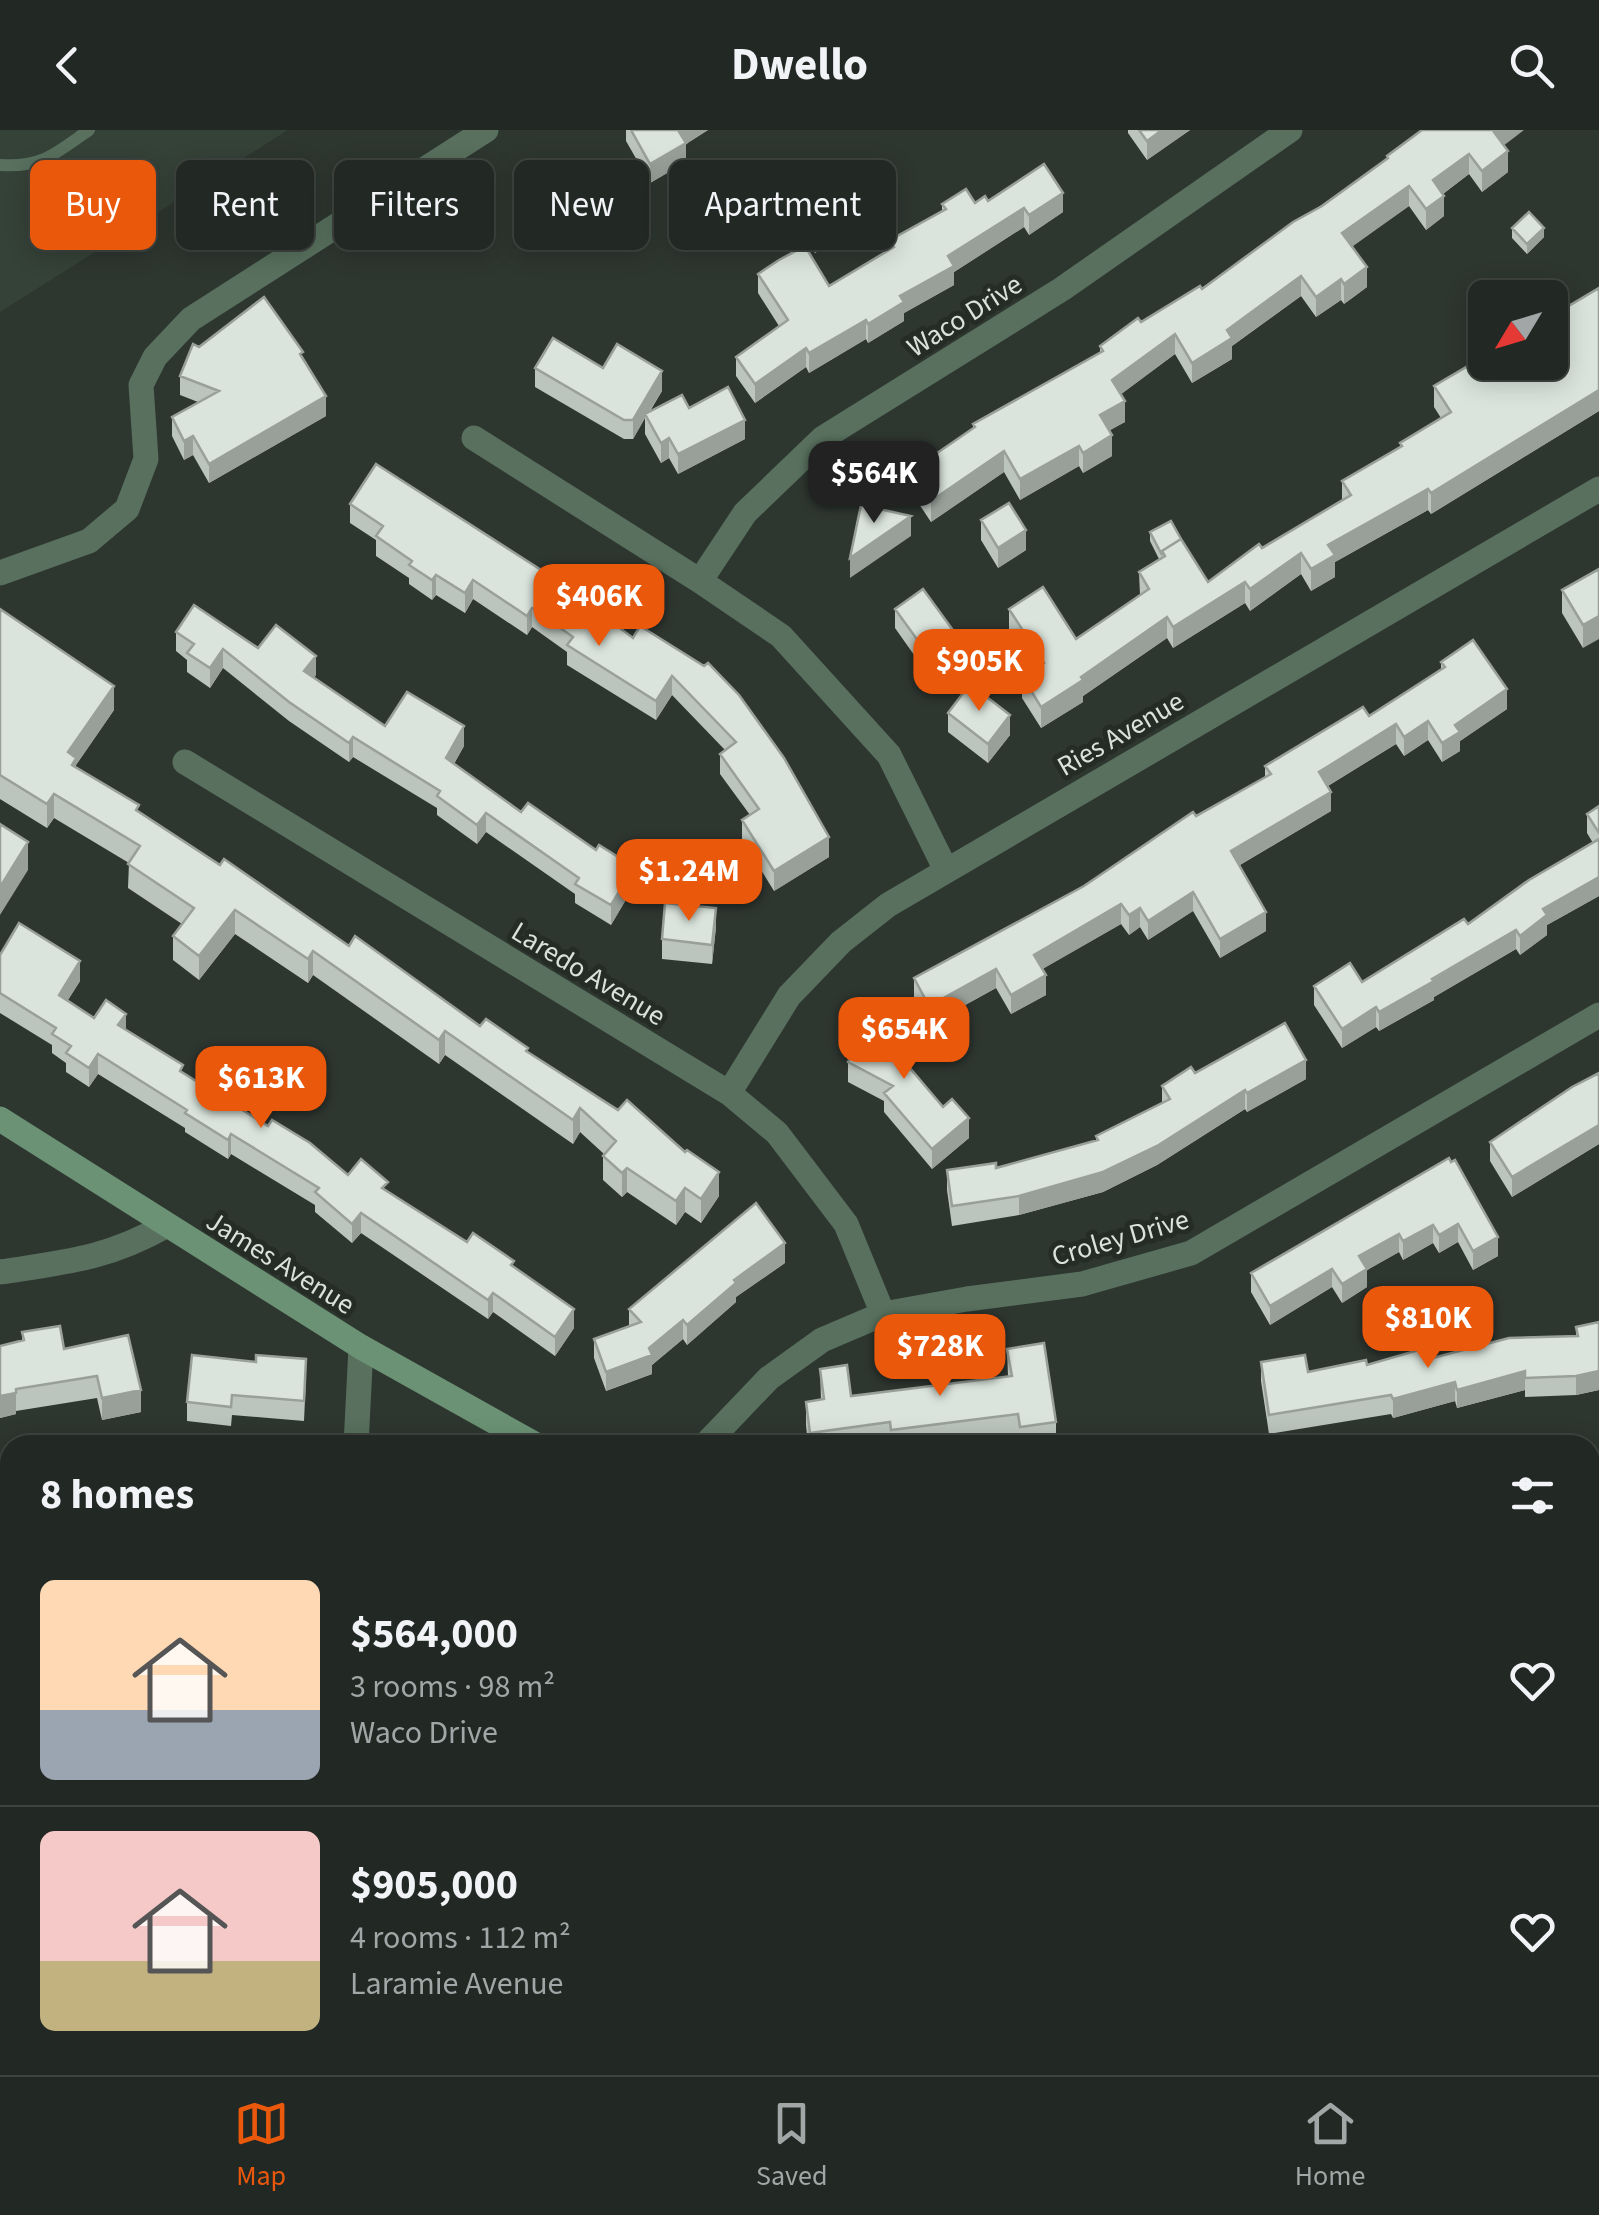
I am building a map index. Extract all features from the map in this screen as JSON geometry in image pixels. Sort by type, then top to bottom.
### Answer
[{"type":"street","points":[[0,573],[89,541],[127,509],[146,460],[141,385],[155,356],[191,319],[486,130]]},
{"type":"street","name":"Waco Drive","points":[[700,581],[746,513],[823,438],[1062,289],[1290,130]]},
{"type":"street","points":[[474,438],[781,636],[890,755],[946,870]]},
{"type":"street","name":"Ries Avenue","points":[[729,1093],[789,996],[842,942],[888,904],[1599,489]]},
{"type":"street","name":"Laredo Avenue","points":[[184,762],[729,1093],[777,1133],[846,1224],[882,1314]]},
{"type":"street","name":"Croley Drive","points":[[715,1435],[769,1378],[822,1340],[882,1314],[1082,1284],[1191,1253],[1599,1014]]},
{"type":"street","name":"James Avenue","points":[[0,1119],[361,1348],[518,1435]]},
{"type":"street","points":[[0,1272],[92,1258],[131,1246],[167,1225]]},
{"type":"street","points":[[357,1435],[361,1348]]},
{"type":"lane","points":[[0,165],[28,167],[89,130]]},
{"type":"shaded area","points":[[0,130],[288,130],[241,160],[176,160],[176,201],[156,213],[156,160],[30,160],[30,250],[98,250],[0,312]]},
{"type":"building","points":[[631,130],[678,130],[686,143],[650,164]]},
{"type":"building","points":[[1139,130],[1162,130],[1147,141]]},
{"type":"building","points":[[1422,130],[1497,130],[1494,132],[1508,151],[1482,171],[1469,154],[1433,180],[1444,196],[1426,209],[1409,186],[1342,233],[1367,267],[1344,284],[1341,279],[1316,297],[1301,276],[1227,330],[1232,338],[1192,363],[1175,334],[1112,380],[1125,401],[1100,415],[1112,435],[1083,453],[1079,446],[1020,479],[1004,451],[931,501],[911,471],[975,427],[973,424],[1103,351],[1100,346],[1138,318],[1141,322],[1200,286],[1202,289],[1293,222],[1322,206]]},
{"type":"building","points":[[1044,164],[1063,193],[1029,215],[1024,208],[948,256],[954,266],[900,296],[904,302],[809,353],[806,348],[755,384],[736,357],[788,320],[758,274],[779,260],[798,250],[807,250],[829,286],[889,250],[896,250],[896,237],[946,209],[942,204],[966,189],[975,203],[985,196],[988,201]]},
{"type":"building","points":[[1529,212],[1544,228],[1527,244],[1512,228]]},
{"type":"building","points":[[1599,288],[1599,390],[1431,493],[1428,489],[1328,545],[1335,555],[1311,569],[1301,553],[1250,589],[1245,582],[1173,627],[1167,617],[1041,707],[1022,676],[1044,663],[1009,609],[1043,587],[1076,639],[1149,589],[1139,572],[1165,556],[1162,551],[1181,539],[1208,582],[1259,544],[1262,548],[1351,495],[1342,481],[1451,412],[1434,386],[1468,366],[1468,380],[1568,380],[1568,306]]},
{"type":"building","points":[[264,297],[303,352],[300,354],[326,396],[209,464],[193,436],[184,441],[172,417],[219,391],[180,376],[193,344],[199,347]]},
{"type":"building","points":[[553,338],[603,368],[617,344],[662,371],[633,420],[624,420],[535,368]]},
{"type":"building","points":[[728,387],[745,420],[678,454],[669,438],[661,443],[645,414],[682,395],[689,408]]},
{"type":"building","points":[[376,464],[552,577],[633,638],[640,626],[704,666],[708,663],[739,695],[784,758],[829,837],[774,871],[742,820],[759,809],[720,754],[736,742],[672,676],[656,701],[567,645],[573,637],[532,608],[527,616],[473,580],[465,593],[436,575],[432,580],[409,565],[412,561],[376,536],[383,526],[350,504]]},
{"type":"building","points":[[1009,503],[1026,530],[998,548],[981,520]]},
{"type":"building","points":[[861,505],[911,516],[850,558]]},
{"type":"building","points":[[1171,521],[1181,539],[1162,551],[1162,555],[1150,532]]},
{"type":"building","points":[[1599,569],[1599,616],[1583,625],[1562,590]]},
{"type":"building","points":[[923,589],[952,629],[924,649],[895,609]]},
{"type":"building","points":[[194,605],[258,648],[276,625],[316,656],[304,671],[385,726],[407,692],[464,726],[446,758],[521,812],[528,803],[596,850],[599,845],[634,867],[611,905],[575,884],[579,878],[486,813],[477,825],[437,796],[440,791],[353,737],[349,743],[289,702],[223,649],[210,668],[187,653],[194,644],[176,632]]},
{"type":"building","points":[[0,609],[114,686],[68,752],[76,758],[72,765],[139,805],[136,810],[220,865],[224,859],[349,946],[355,936],[480,1026],[486,1019],[528,1048],[526,1051],[618,1110],[627,1100],[685,1152],[719,1172],[701,1199],[685,1188],[676,1201],[627,1168],[622,1173],[603,1156],[616,1141],[580,1108],[573,1120],[445,1031],[439,1040],[313,951],[308,959],[235,910],[199,956],[173,936],[194,908],[128,864],[140,846],[54,794],[47,804],[0,775]]},
{"type":"building","points":[[1473,640],[1507,689],[1455,725],[1460,732],[1442,743],[1428,721],[1404,737],[1396,724],[1319,772],[1331,792],[1231,851],[1266,912],[1220,939],[1193,892],[1148,921],[1140,908],[1129,915],[1121,904],[1034,955],[1046,975],[1011,995],[996,969],[929,1006],[914,978],[1084,886],[1193,812],[1196,816],[1271,774],[1265,766],[1363,707],[1369,716],[1445,667],[1441,662]]},
{"type":"building","points":[[970,684],[1010,715],[988,744],[948,713]]},
{"type":"building","points":[[1599,806],[1599,833],[1587,814]]},
{"type":"building","points":[[0,824],[28,842],[0,887]]},
{"type":"building","points":[[1599,839],[1599,877],[1543,909],[1547,915],[1520,936],[1516,930],[1379,1012],[1376,1007],[1342,1029],[1314,986],[1350,963],[1362,982],[1464,919],[1468,924],[1529,880]]},
{"type":"building","points":[[665,903],[716,908],[712,945],[662,939]]},
{"type":"building","points":[[19,923],[80,961],[59,995],[94,1018],[106,1000],[126,1014],[118,1025],[183,1065],[180,1071],[268,1126],[272,1120],[310,1143],[348,1175],[361,1159],[388,1182],[382,1188],[467,1242],[473,1233],[514,1261],[511,1265],[574,1309],[555,1337],[493,1293],[488,1300],[361,1213],[352,1224],[315,1192],[319,1188],[231,1134],[228,1140],[98,1054],[89,1068],[66,1053],[71,1046],[52,1034],[56,1028],[0,993],[0,955]]},
{"type":"building","points":[[874,1011],[905,1027],[893,1048],[943,1107],[952,1099],[969,1118],[932,1149],[884,1093],[893,1086],[848,1062]]},
{"type":"building","points":[[1285,1023],[1306,1060],[1247,1093],[1245,1090],[1157,1146],[1103,1172],[1019,1196],[952,1206],[947,1170],[996,1163],[996,1168],[1098,1140],[1096,1136],[1170,1099],[1162,1086],[1191,1067],[1195,1073]]},
{"type":"building","points":[[1599,1073],[1599,1125],[1512,1177],[1490,1142]]},
{"type":"building","points":[[1449,1158],[1451,1162],[1455,1160],[1498,1237],[1473,1251],[1458,1224],[1439,1235],[1433,1225],[1403,1241],[1399,1234],[1359,1256],[1367,1269],[1342,1284],[1332,1269],[1270,1306],[1251,1273]]},
{"type":"building","points":[[756,1203],[785,1243],[734,1280],[736,1283],[687,1325],[683,1320],[649,1348],[652,1355],[606,1372],[594,1339],[641,1322],[629,1309]]},
{"type":"building","points":[[1599,1322],[1599,1371],[1525,1378],[1525,1371],[1457,1390],[1455,1382],[1393,1399],[1391,1395],[1269,1415],[1261,1362],[1305,1355],[1308,1372],[1366,1360],[1367,1365],[1429,1347],[1433,1358],[1509,1338],[1578,1336],[1576,1327]]},
{"type":"building","points":[[60,1326],[64,1349],[128,1335],[141,1390],[102,1398],[97,1376],[16,1389],[16,1393],[0,1396],[0,1346],[24,1340],[22,1332]]},
{"type":"building","points":[[1044,1343],[1056,1422],[1020,1427],[1018,1414],[891,1430],[890,1422],[810,1433],[806,1402],[824,1399],[820,1369],[847,1365],[851,1396],[1012,1376],[1007,1349]]},
{"type":"building","points":[[192,1355],[256,1362],[256,1355],[306,1359],[304,1401],[232,1395],[231,1407],[187,1402]]}]
